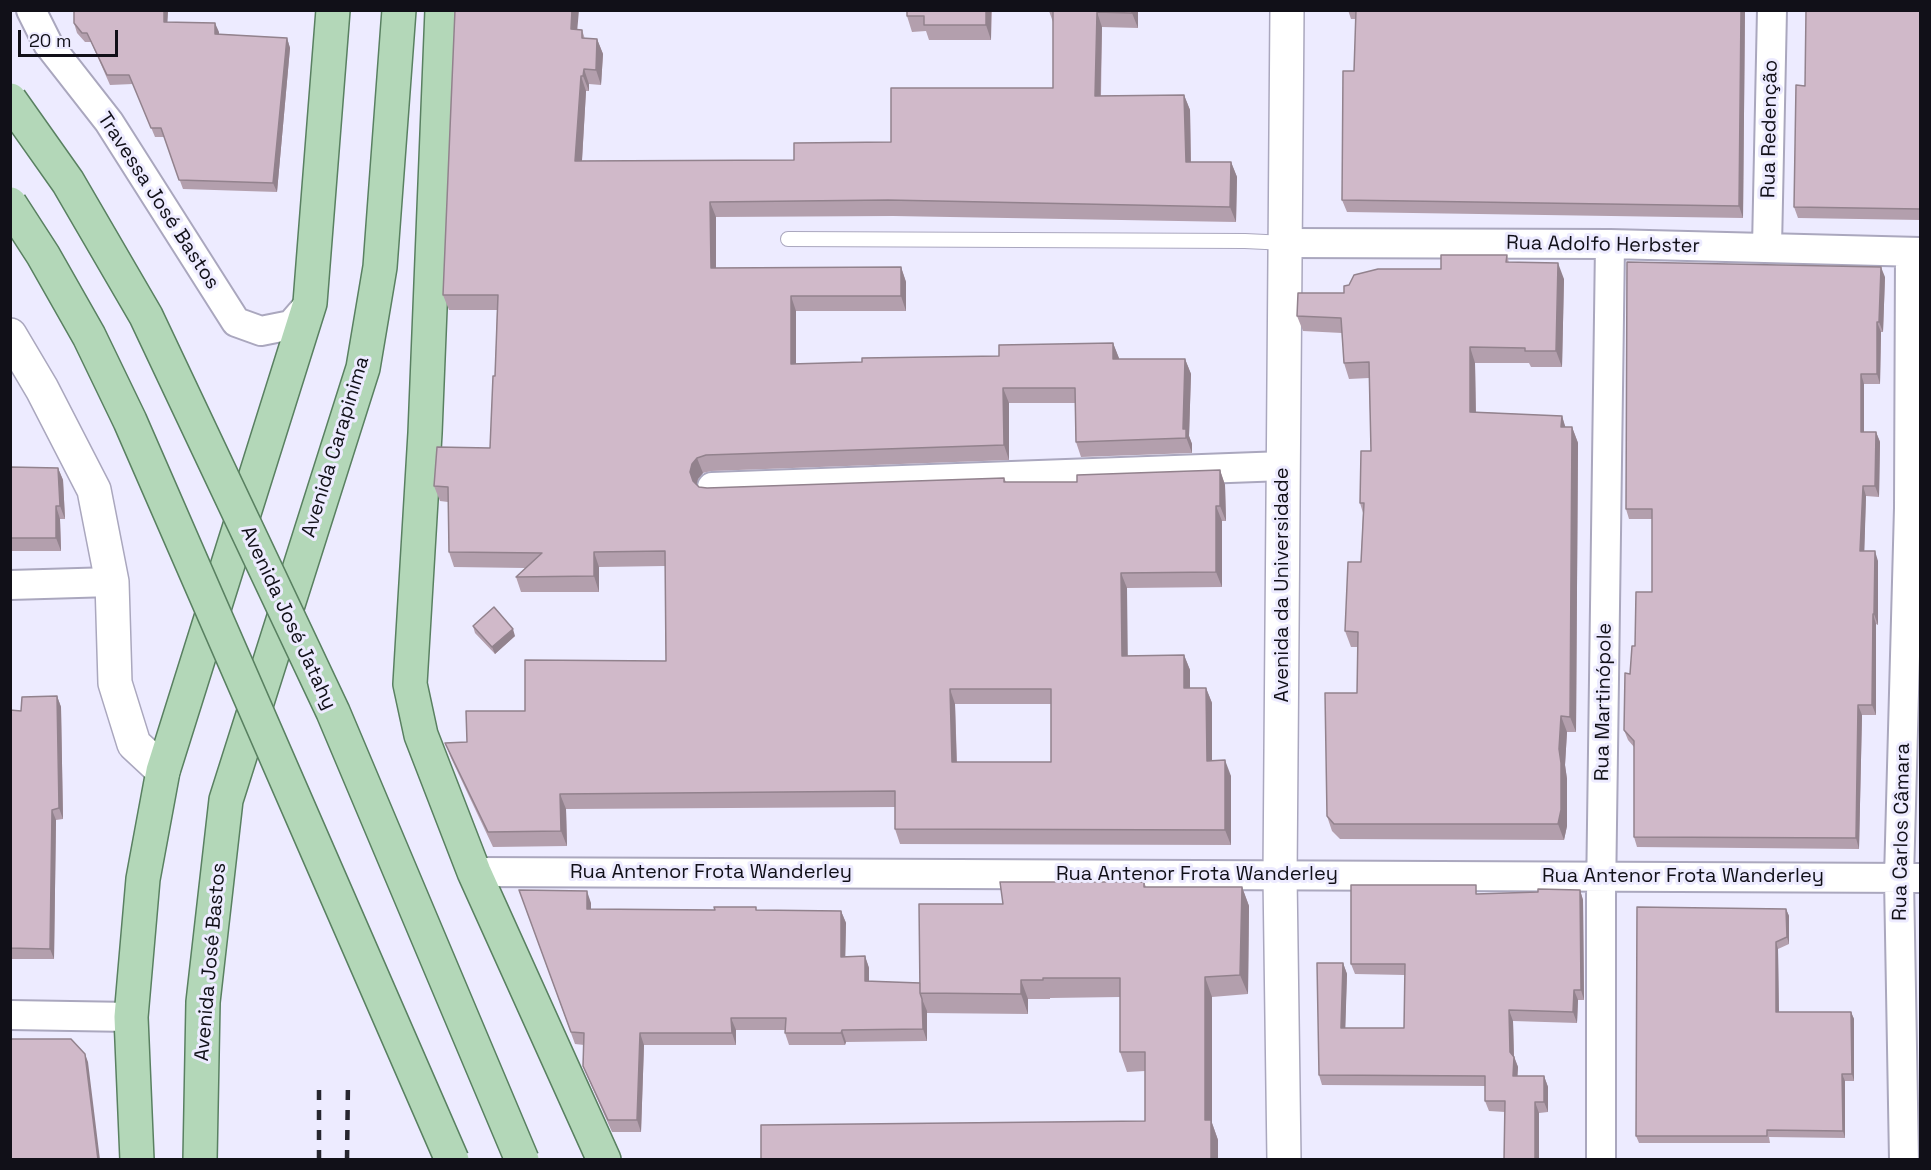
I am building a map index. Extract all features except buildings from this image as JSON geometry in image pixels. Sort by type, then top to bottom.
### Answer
[{"type":"main road","points":[[137,1160],[131,1017],[143,879],[163,771],[310,303],[333,10]]},
{"type":"main road","name":"Avenida Carapinima","points":[[226,800],[363,368],[380,267],[399,10]]},
{"type":"main road","points":[[442,10],[425,433],[410,684],[421,735],[474,872],[604,1160]]},
{"type":"main road","name":"Avenida da Universidade","points":[[1284,1160],[1280,876],[1287,10]]},
{"type":"main road","name":"Avenida José Jatahy","points":[[10,100],[68,182],[146,316],[333,712],[522,1160]]},
{"type":"main road","points":[[10,204],[43,255],[89,336],[130,421],[452,1160]]},
{"type":"main road","points":[[10,335],[42,389],[94,490],[112,582],[115,683],[134,744],[163,771]]},
{"type":"main road","name":"Avenida José Bastos","points":[[200,1160],[203,1002],[226,800]]},
{"type":"street","name":"Travessa José Bastos","points":[[31,10],[48,44],[109,122],[236,321],[261,331],[291,325],[310,303]]},
{"type":"street","name":"Rua Redenção","points":[[1767,247],[1772,10]]},
{"type":"street","name":"Rua Adolfo Herbster","points":[[1286,243],[1610,244],[1915,252]]},
{"type":"street","name":"Rua Martinópole","points":[[1601,1160],[1610,244]]},
{"type":"street","name":"Rua Carlos Câmara","points":[[1904,1160],[1910,878],[1909,508],[1915,252]]},
{"type":"street","points":[[712,487],[1284,466]]},
{"type":"street","points":[[10,585],[112,582]]},
{"type":"street","name":"Rua Antenor Frota Wanderley","points":[[474,872],[1910,878]]},
{"type":"street","points":[[10,1015],[131,1017]]},
{"type":"lane","points":[[788,239],[1286,243]]},
{"type":"railway","points":[[319,1080],[319,1160]]},
{"type":"railway","points":[[347,1160],[348,1081]]}]
